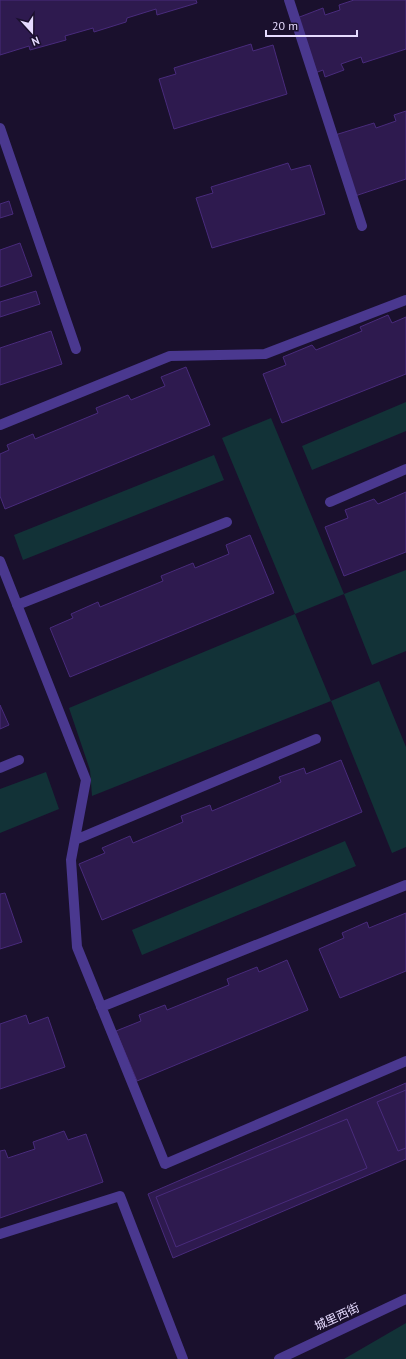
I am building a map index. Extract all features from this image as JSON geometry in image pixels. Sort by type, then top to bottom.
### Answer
[{"type":"street","points":[[289,0],[362,226]]},
{"type":"street","points":[[0,128],[76,349]]},
{"type":"street","points":[[0,425],[170,356],[265,354],[406,300]]},
{"type":"street","points":[[330,502],[406,469]]},
{"type":"street","points":[[17,605],[226,522]]},
{"type":"street","points":[[0,561],[86,780],[71,860],[77,947],[164,1164],[406,1061]]},
{"type":"street","points":[[75,840],[316,739]]},
{"type":"street","points":[[0,768],[19,760]]},
{"type":"street","points":[[101,1007],[406,884]]},
{"type":"street","points":[[0,1234],[120,1196],[182,1359]]},
{"type":"street","name":"城里西街","points":[[279,1359],[406,1299]]},
{"type":"green space","points":[[406,402],[406,431],[312,470],[302,446]]},
{"type":"green space","points":[[271,418],[344,594],[295,614],[222,438]]},
{"type":"green space","points":[[214,455],[224,480],[23,560],[14,535]]},
{"type":"green space","points":[[406,570],[406,651],[372,665],[344,594]]},
{"type":"green space","points":[[295,614],[331,701],[92,796],[90,770],[69,708]]},
{"type":"green space","points":[[379,681],[406,747],[406,847],[392,853],[331,701]]},
{"type":"green space","points":[[46,772],[59,809],[0,833],[0,789]]},
{"type":"green space","points":[[345,841],[356,866],[142,955],[132,930]]},
{"type":"green space","points":[[406,1323],[406,1359],[344,1359]]},
{"type":"building","points":[[0,0],[196,0],[197,3],[157,15],[156,9],[127,18],[126,22],[94,32],[93,28],[65,36],[66,40],[30,50],[29,46],[0,55]]},
{"type":"building","points":[[354,0],[406,0],[406,49],[363,63],[361,57],[341,64],[344,70],[325,77],[323,70],[315,73],[297,18],[323,8],[325,15],[340,10],[339,5]]},
{"type":"building","points":[[251,44],[253,51],[273,45],[287,94],[174,129],[159,79],[176,74],[174,68]]},
{"type":"building","points":[[406,111],[406,179],[355,196],[335,135],[374,123],[376,128],[396,121],[394,115]]},
{"type":"building","points":[[288,163],[291,170],[310,165],[325,214],[212,248],[196,198],[213,193],[211,187]]},
{"type":"building","points":[[9,201],[13,214],[0,218],[0,204]]},
{"type":"building","points":[[20,243],[32,276],[0,287],[0,250]]},
{"type":"building","points":[[36,291],[40,304],[0,317],[0,302]]},
{"type":"building","points":[[388,315],[392,323],[406,317],[406,374],[282,423],[263,374],[286,365],[283,357],[312,345],[316,350],[362,331],[360,327]]},
{"type":"building","points":[[51,331],[62,364],[0,385],[0,348]]},
{"type":"building","points":[[186,367],[210,425],[5,509],[0,496],[0,454],[9,450],[7,445],[33,434],[35,439],[98,413],[96,408],[128,395],[131,400],[165,386],[161,377]]},
{"type":"building","points":[[406,492],[406,552],[344,576],[325,527],[348,518],[345,510],[374,499],[378,504]]},
{"type":"building","points":[[250,535],[274,593],[70,677],[50,628],[73,618],[71,614],[98,602],[100,607],[163,581],[161,576],[193,563],[195,568],[229,554],[226,545]]},
{"type":"building","points":[[0,705],[9,725],[0,729]]},
{"type":"building","points":[[341,760],[362,812],[102,920],[79,864],[105,853],[102,848],[130,836],[133,843],[183,822],[181,816],[210,805],[212,811],[281,782],[279,777],[304,768],[306,774]]},
{"type":"building","points":[[5,893],[22,942],[0,949],[0,894]]},
{"type":"building","points":[[406,913],[406,971],[340,998],[319,949],[344,938],[342,933],[367,922],[369,928]]},
{"type":"building","points":[[287,960],[308,1010],[137,1081],[116,1031],[141,1021],[139,1015],[165,1005],[167,1010],[229,985],[227,979],[257,967],[259,972]]},
{"type":"building","points":[[26,1015],[29,1024],[48,1017],[65,1067],[0,1089],[0,1024]]},
{"type":"building","points":[[406,1083],[406,1159],[173,1258],[148,1194]]},
{"type":"building","points":[[406,1090],[406,1148],[398,1151],[377,1102]]},
{"type":"building","points":[[347,1119],[367,1168],[176,1247],[156,1197]]},
{"type":"building","points":[[64,1131],[68,1140],[86,1134],[103,1182],[0,1218],[0,1151],[5,1150],[8,1158],[35,1149],[33,1142]]}]
